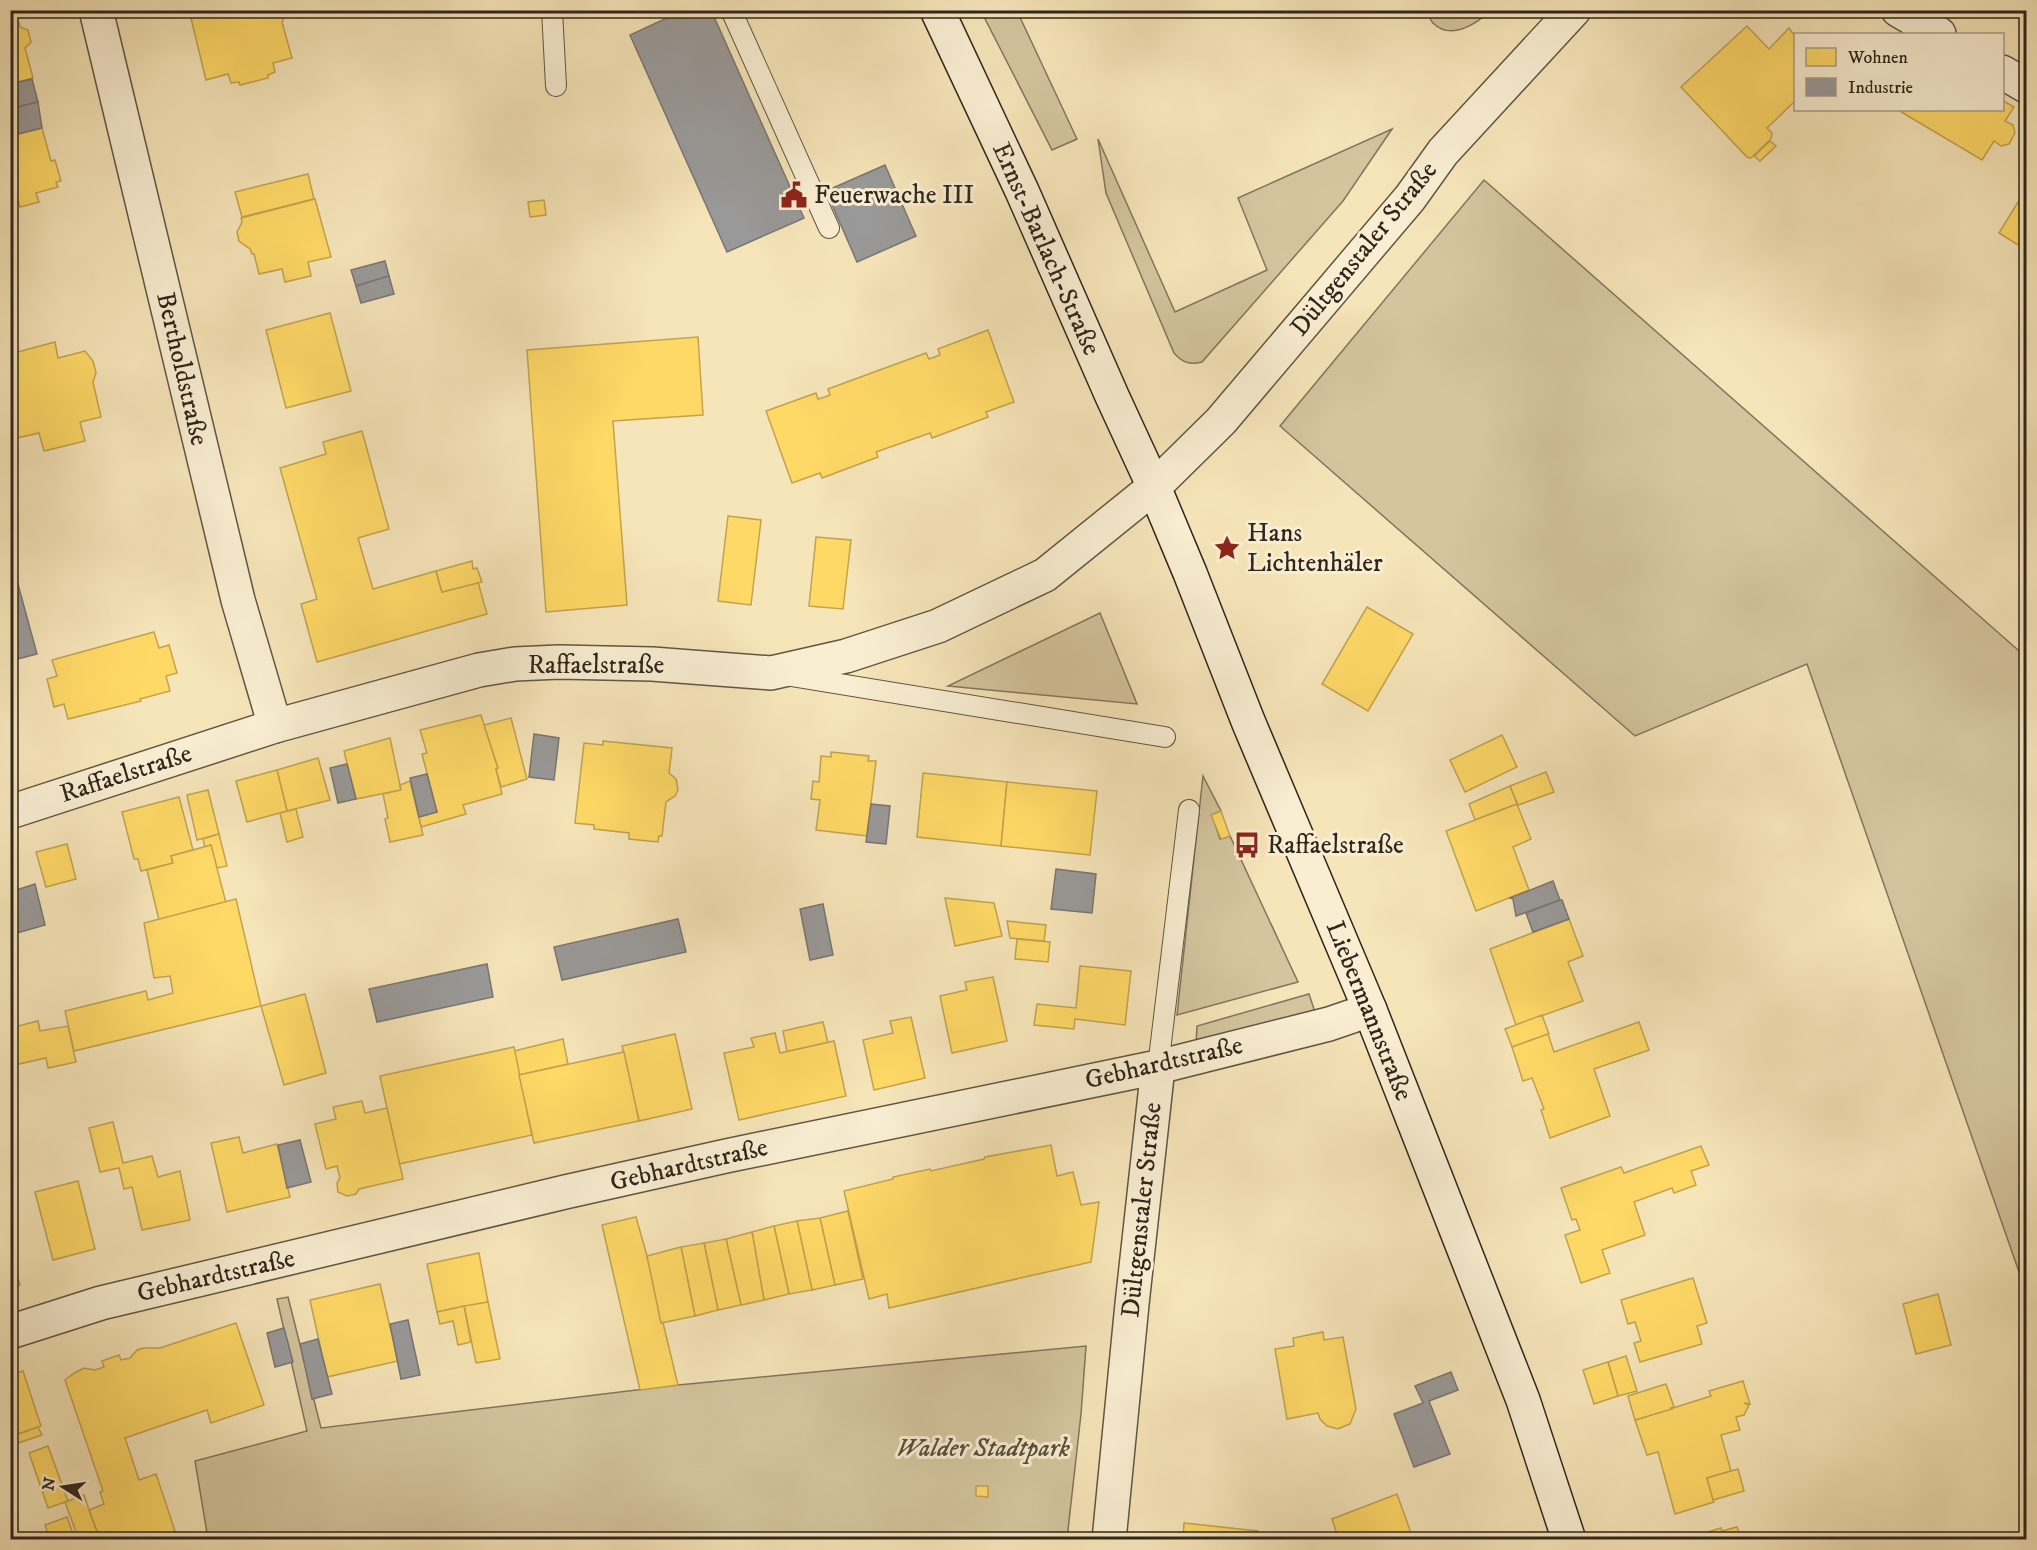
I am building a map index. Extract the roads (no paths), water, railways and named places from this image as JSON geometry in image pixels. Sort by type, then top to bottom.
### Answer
[{"type":"street","name":"Bertholdstraße","points":[[96,10],[238,600],[275,726]]},
{"type":"street","name":"Ernst-Barlach-Straße","points":[[937,10],[1022,191],[1154,487]]},
{"type":"street","name":"Dültgenstaler Straße","points":[[1154,487],[1221,421],[1410,198],[1443,152],[1574,10]]},
{"type":"street","points":[[1898,10],[1937,33]]},
{"type":"street","points":[[2004,73],[2026,86]]},
{"type":"street","name":"Raffaelstraße","points":[[10,812],[275,726],[478,670],[516,664],[559,662],[652,664],[771,673],[846,656],[938,626],[1045,575],[1154,487]]},
{"type":"street","name":"Liebermannstraße","points":[[1154,487],[1248,721],[1370,1010],[1523,1400],[1569,1539]]},
{"type":"street","name":"Gebhardtstraße","points":[[10,1332],[101,1303],[565,1192],[726,1155],[1158,1067],[1329,1024],[1370,1010]]},
{"type":"street","name":"Dültgenstaler Straße","points":[[1109,1539],[1158,1067]]},
{"type":"lane","points":[[552,10],[556,86]]},
{"type":"lane","points":[[731,10],[829,228]]},
{"type":"lane","points":[[771,673],[1165,737]]},
{"type":"lane","name":"Dültgenstaler Straße","points":[[1158,1067],[1189,810]]},
{"type":"place","name":"Feuerwache III","points":[[794,195]]},
{"type":"place","name":"Hans Lichtenhäler","points":[[1227,548]]},
{"type":"place","name":"Raffaelstraße","points":[[1247,845]]},
{"type":"park label","name":"Walder Stadtpark","points":[[983,1448]]}]
